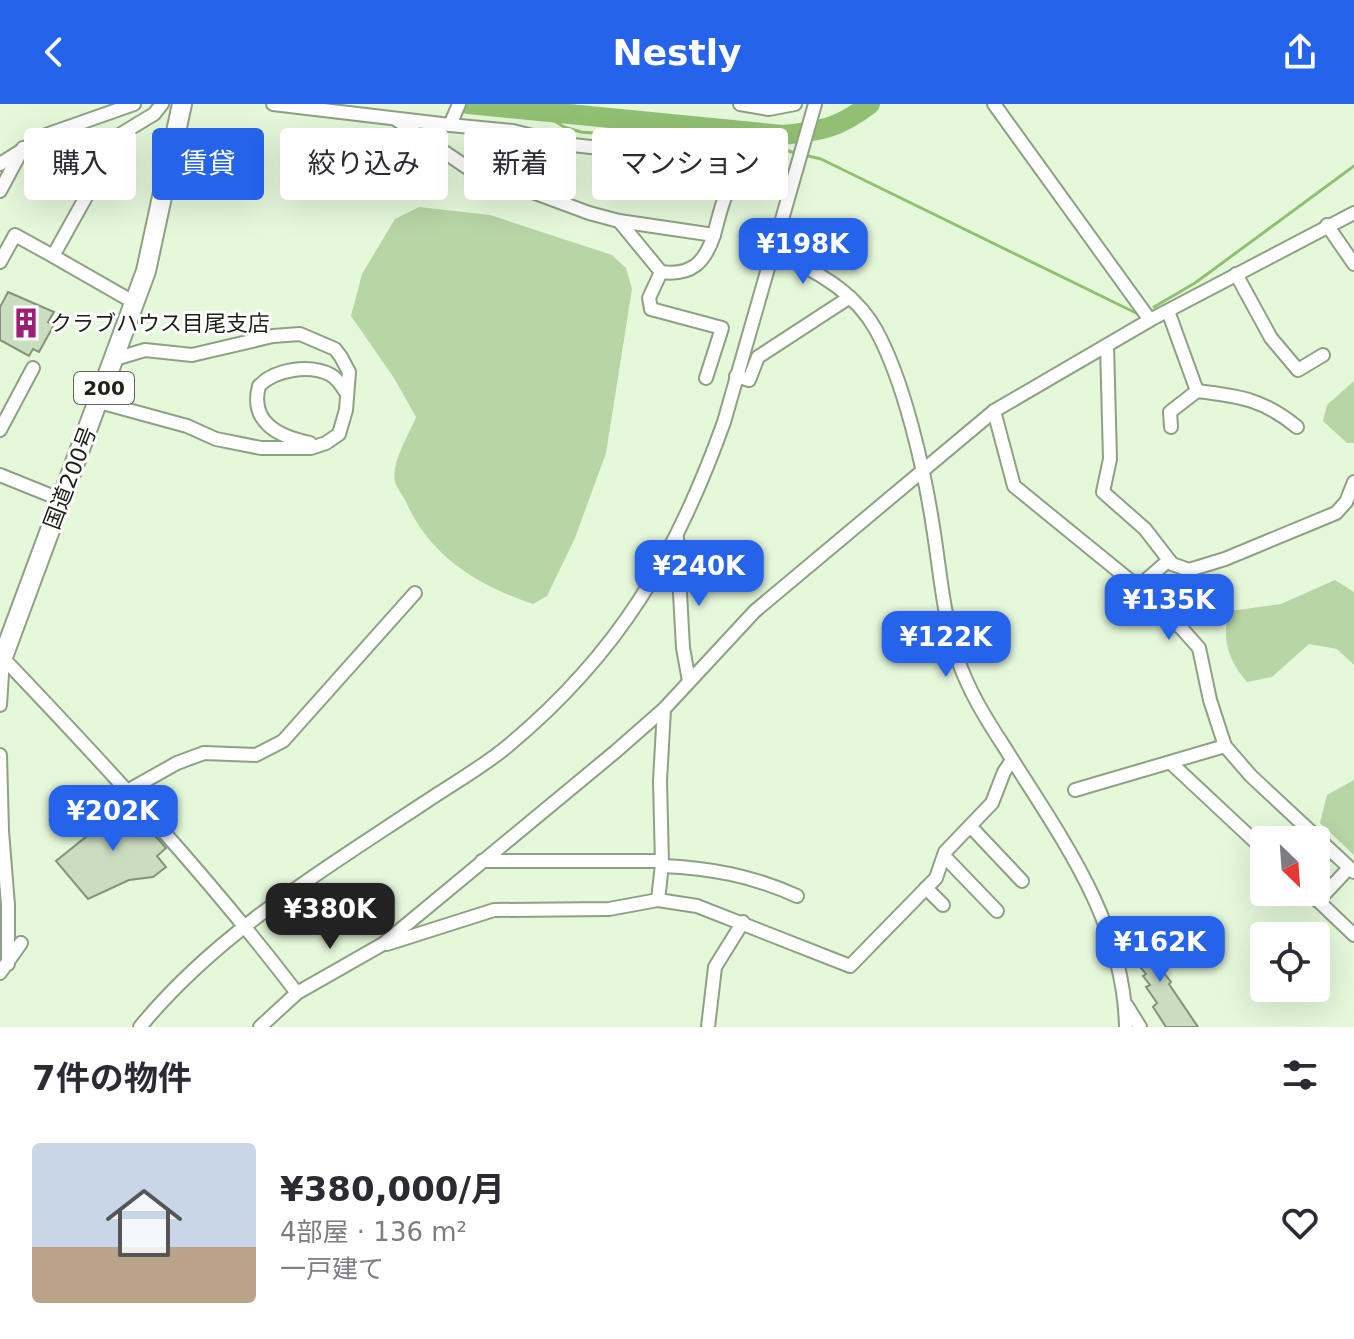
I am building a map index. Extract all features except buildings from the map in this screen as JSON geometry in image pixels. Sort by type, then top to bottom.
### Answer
[{"type":"highway","name":"国道200号","points":[[1,662],[146,271],[182,104]]},
{"type":"street","points":[[0,164],[46,135],[134,104]]},
{"type":"street","points":[[53,256],[121,134],[154,114],[162,104]]},
{"type":"street","points":[[273,104],[397,120],[451,122],[592,147]]},
{"type":"street","points":[[451,122],[459,104]]},
{"type":"street","points":[[740,104],[769,109],[795,104]]},
{"type":"street","points":[[140,1027],[199,963],[245,925],[494,755],[540,717],[599,658],[623,626],[677,538],[708,467],[815,104]]},
{"type":"street","points":[[994,104],[1150,320]]},
{"type":"street","points":[[397,120],[468,168],[619,221],[714,235]]},
{"type":"street","points":[[0,191],[23,148]]},
{"type":"street","points":[[619,221],[661,272],[677,274],[695,267],[707,257],[724,200]]},
{"type":"street","points":[[260,1027],[297,993],[383,944],[664,709],[755,611],[994,411],[1150,320],[1354,213]]},
{"type":"street","points":[[1327,225],[1354,264]]},
{"type":"street","points":[[0,262],[15,235],[135,303]]},
{"type":"street","points":[[771,252],[819,274],[850,297],[865,312],[886,351],[929,499],[947,622],[956,657],[980,709],[1093,895],[1107,926],[1125,1003],[1126,1027]]},
{"type":"street","points":[[661,272],[649,298],[651,309],[722,328],[706,378]]},
{"type":"street","points":[[1236,274],[1271,338],[1298,370],[1323,355]]},
{"type":"street","points":[[736,376],[749,380],[758,357],[850,297]]},
{"type":"street","points":[[1168,311],[1197,391]]},
{"type":"street","points":[[99,402],[187,426],[216,439],[261,448],[311,448],[339,434],[349,372],[335,349],[300,334],[273,336],[192,355],[145,350],[115,359]]},
{"type":"street","points":[[1107,345],[1110,459],[1103,492],[1145,529],[1169,560],[1189,570],[1225,559],[1336,513],[1346,502],[1354,482]]},
{"type":"street","points":[[0,430],[33,368]]},
{"type":"street","points":[[321,445],[287,438],[269,428],[258,406],[259,386],[276,373],[317,371],[338,379],[347,394]]},
{"type":"street","points":[[1171,427],[1170,412],[1197,391],[1253,400],[1274,408],[1297,427]]},
{"type":"street","points":[[994,411],[1014,486],[1138,587],[1199,648],[1210,700],[1225,746],[1251,776],[1352,870],[1330,885]]},
{"type":"street","points":[[0,475],[62,500]]},
{"type":"street","points":[[677,538],[683,648],[689,681]]},
{"type":"street","points":[[1138,587],[1169,560]]},
{"type":"street","points":[[129,790],[177,763],[204,753],[256,755],[283,741],[415,593]]},
{"type":"street","points":[[0,705],[1,662]]},
{"type":"street","points":[[1,662],[129,790],[245,925],[297,993]]},
{"type":"street","points":[[658,900],[662,864],[660,781],[664,709]]},
{"type":"street","points":[[1075,790],[1225,746]]},
{"type":"street","points":[[0,755],[4,969]]},
{"type":"street","points":[[383,944],[494,910],[609,909],[658,900],[697,906],[850,966],[936,878],[944,856],[992,803],[1012,760]]},
{"type":"street","points":[[1171,763],[1250,837]]},
{"type":"street","points":[[971,827],[1022,881]]},
{"type":"street","points":[[944,856],[997,911]]},
{"type":"street","points":[[482,861],[662,864],[709,868],[766,882],[797,896]]},
{"type":"street","points":[[926,888],[943,905]]},
{"type":"street","points":[[1324,906],[1354,935]]},
{"type":"street","points":[[708,1027],[715,967],[743,922]]},
{"type":"street","points":[[4,969],[21,943]]},
{"type":"street","points":[[1125,1003],[1140,1027]]},
{"type":"green space","points":[[419,207],[490,215],[612,255],[626,268],[632,289],[606,453],[575,538],[547,596],[533,604],[476,578],[443,554],[417,523],[395,482],[398,457],[416,417],[394,378],[351,316],[362,274],[395,219]]},
{"type":"green space","points":[[1354,381],[1354,443],[1347,443],[1323,421],[1327,405]]},
{"type":"green space","points":[[1335,580],[1354,592],[1354,665],[1337,649],[1309,644],[1272,677],[1247,682],[1235,666],[1228,648],[1226,630],[1230,611],[1281,604]]},
{"type":"green space","points":[[1354,780],[1354,855],[1330,832],[1330,826],[1320,823],[1327,795]]},
{"type":"waterway","points":[[468,104],[783,135],[829,127],[870,104]]},
{"type":"waterway","points":[[541,112],[564,127],[581,132],[777,148],[796,153]]},
{"type":"waterway","points":[[804,155],[821,159],[1136,313]]},
{"type":"waterway","points":[[1154,307],[1195,283],[1354,166]]},
{"type":"place","name":"クラブハウス目尾支店","points":[[26,323]]}]
